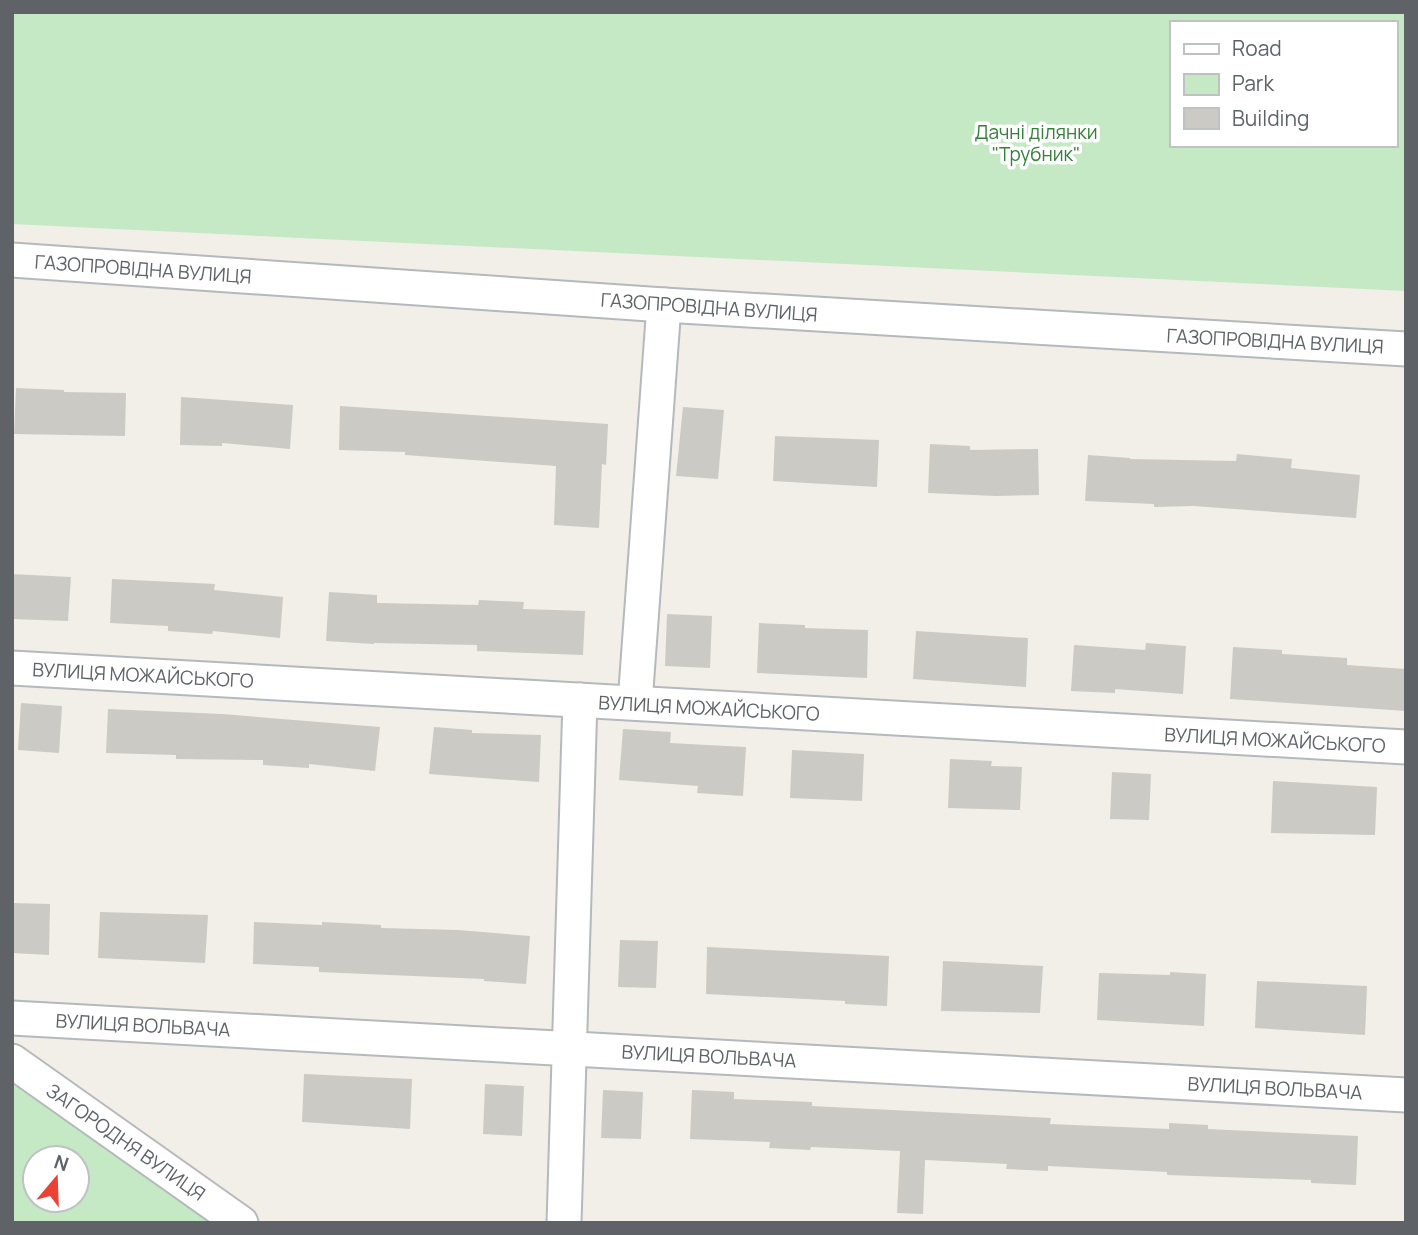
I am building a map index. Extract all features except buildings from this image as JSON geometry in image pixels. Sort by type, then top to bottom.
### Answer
[{"type":"street","name":"ГАЗОПРОВІДНА ВУЛИЦЯ","points":[[12,260],[664,305],[1406,349]]},
{"type":"street","points":[[635,703],[664,305]]},
{"type":"street","name":"ВУЛИЦЯ МОЖАЙСЬКОГО","points":[[12,668],[1406,747]]},
{"type":"street","points":[[564,1223],[580,700]]},
{"type":"street","name":"ВУЛИЦЯ ВОЛЬВАЧА","points":[[12,1017],[1406,1095]]},
{"type":"street","name":"ЗАГОРОДНЯ ВУЛИЦЯ","points":[[12,1061],[241,1223]]},
{"type":"green space","name":"Дачні ділянки \"Трубник\"","points":[[12,12],[1406,12],[1406,291],[12,224]]},
{"type":"green space","points":[[12,1080],[212,1223],[12,1223]]}]
